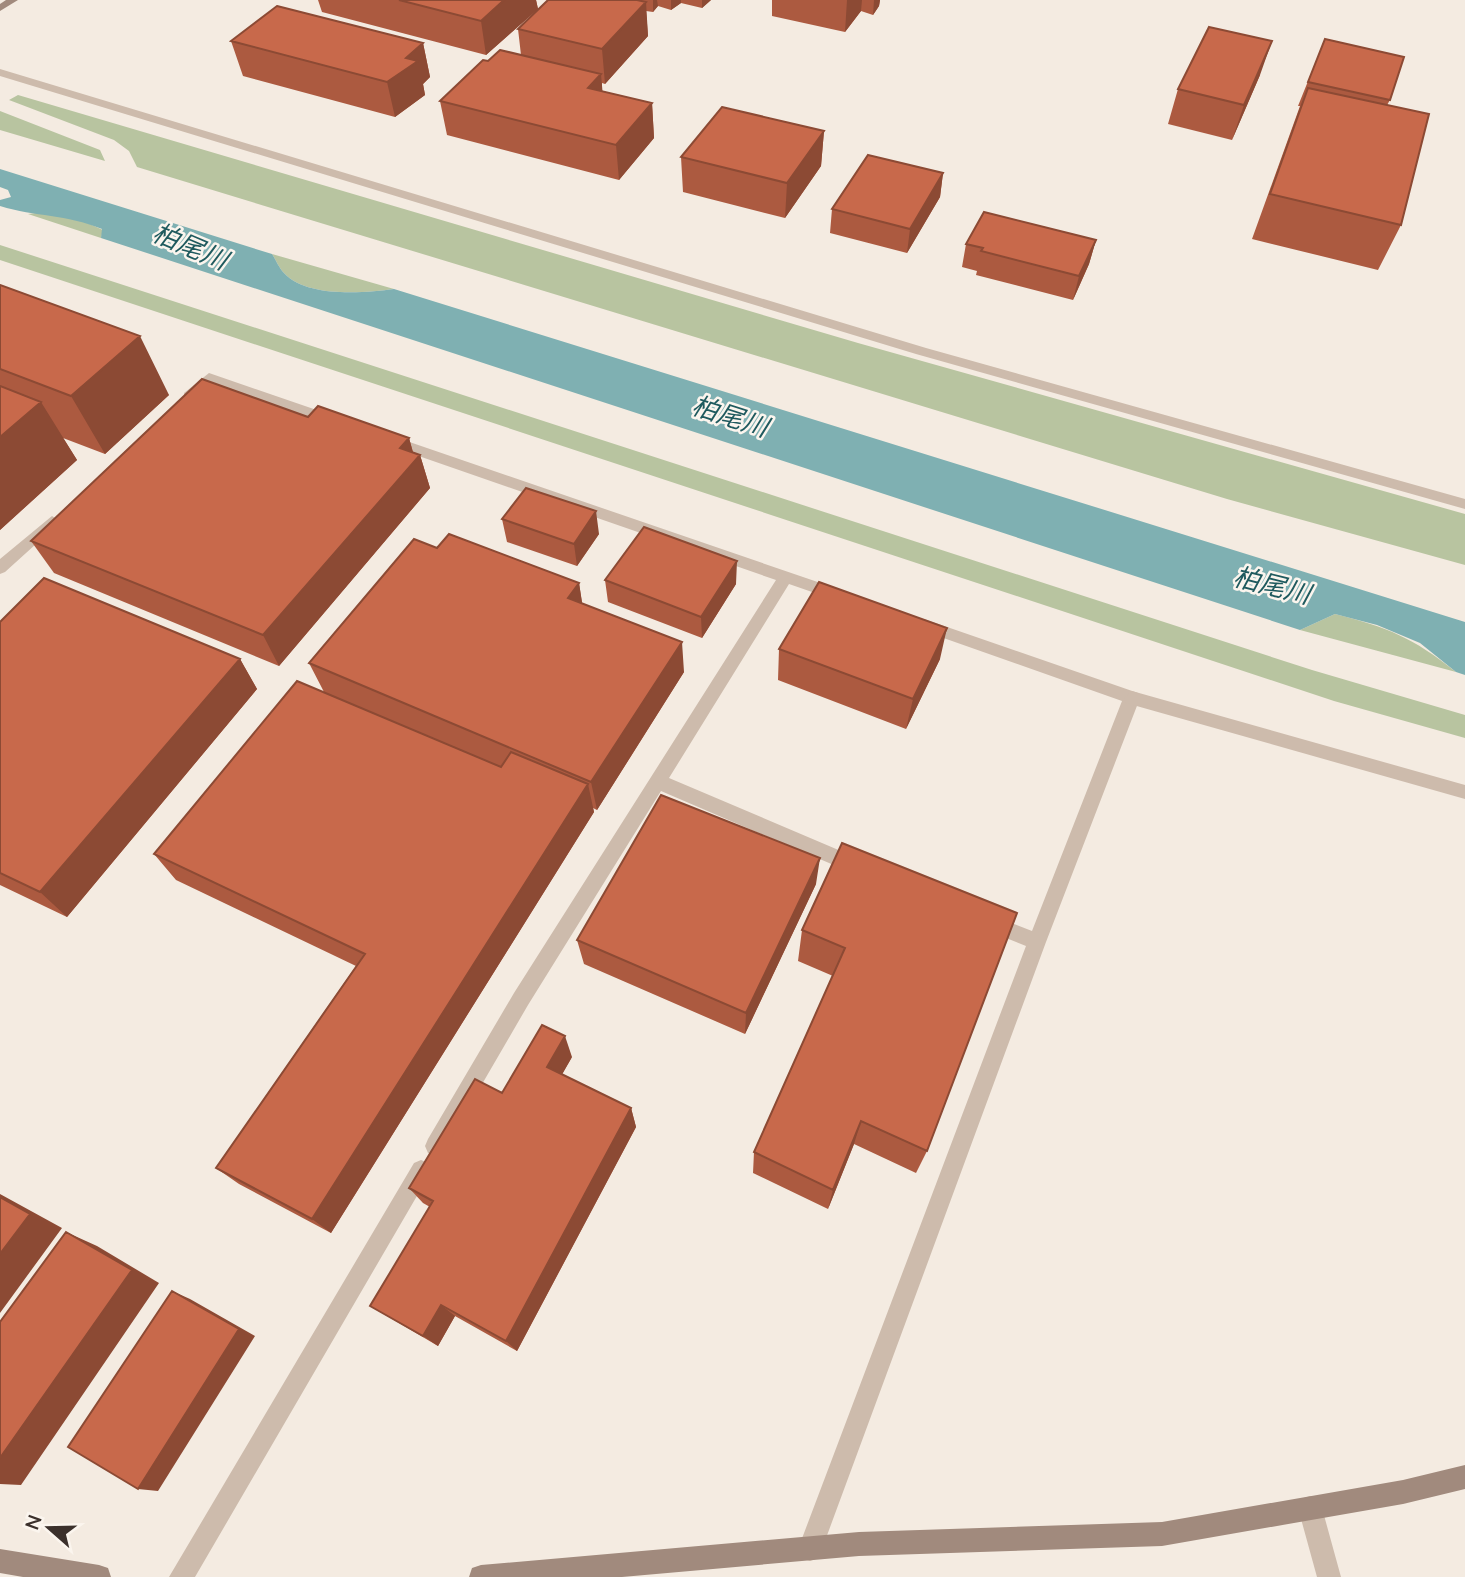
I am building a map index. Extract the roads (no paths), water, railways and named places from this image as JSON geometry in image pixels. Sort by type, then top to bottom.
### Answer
[{"type":"street","points":[[0,8],[13,0]]},
{"type":"street","points":[[0,72],[921,351],[1465,505]]},
{"type":"street","points":[[179,405],[209,378],[353,428]]},
{"type":"street","points":[[379,436],[850,599]]},
{"type":"street","points":[[0,568],[60,514]]},
{"type":"street","points":[[181,1577],[521,999],[786,576]]},
{"type":"street","points":[[914,621],[1132,698],[1465,792]]},
{"type":"street","points":[[810,1549],[1037,942],[1132,698]]},
{"type":"street","points":[[656,781],[872,872]]},
{"type":"street","points":[[973,915],[1037,942]]},
{"type":"street","points":[[481,1577],[810,1549],[1162,1534],[1403,1492],[1465,1477]]},
{"type":"street","points":[[1310,1508],[1329,1577]]},
{"type":"street","points":[[0,1561],[99,1577]]},
{"type":"water","name":"柏尾川","points":[[0,169],[272,254],[284,273],[307,287],[336,292],[394,289],[1465,622],[1465,675],[1456,672],[1420,643],[1377,625],[1335,614],[1300,630],[101,238],[102,229],[89,224],[0,206],[0,200],[11,197],[8,190],[0,187]]}]
